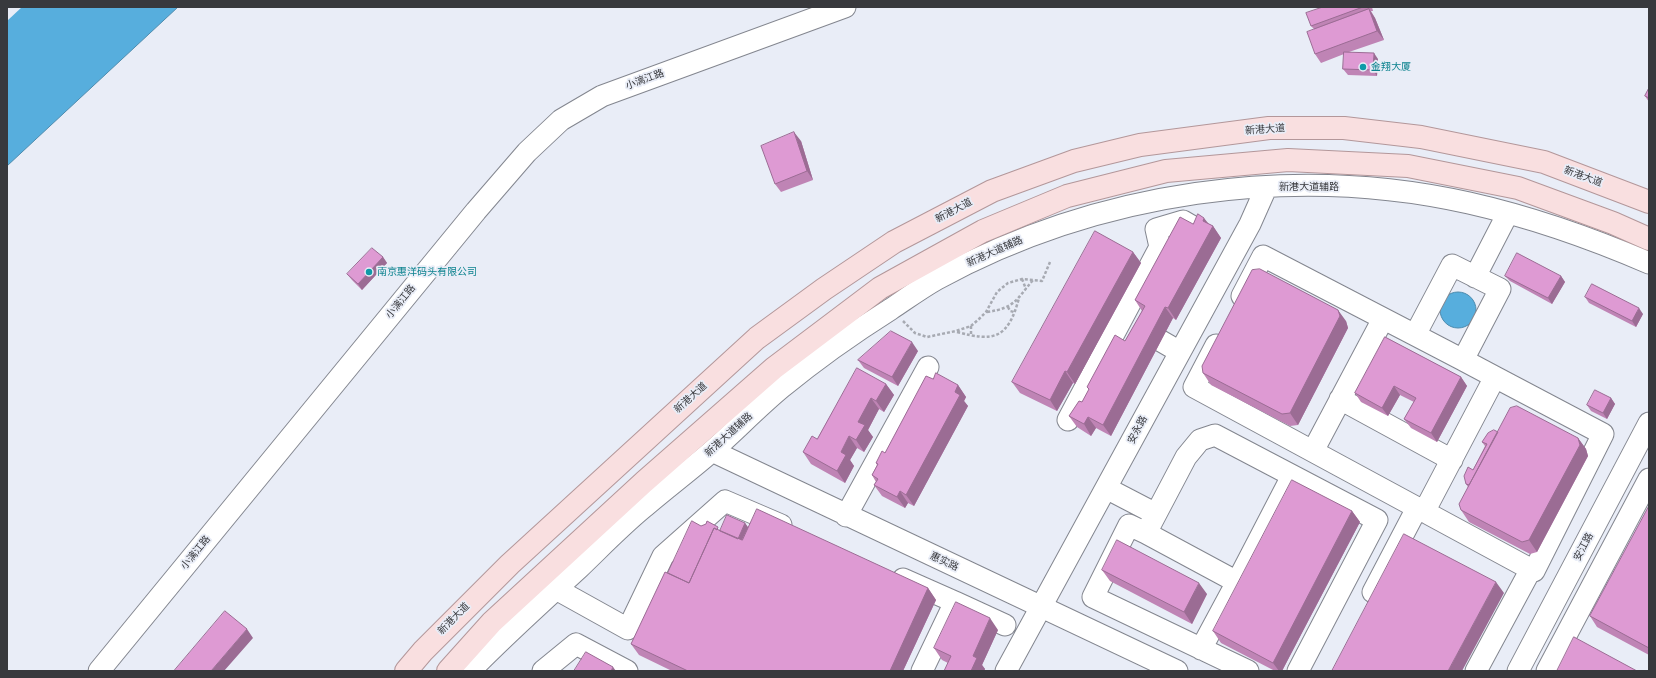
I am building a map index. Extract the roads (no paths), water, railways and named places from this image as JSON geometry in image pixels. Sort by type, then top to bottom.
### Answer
[{"type":"main road","name":"新港大道","points":[[406,671],[423,651],[510,564],[756,338],[824,289],[894,242],[992,191],[1074,161],[1140,146],[1269,128],[1344,128],[1421,137],[1544,162],[1649,202]]},
{"type":"main road","points":[[448,671],[498,616],[644,482],[774,368],[880,288],[983,231],[1067,196],[1166,171],[1288,160],[1408,166],[1518,188],[1613,223],[1649,239]]},
{"type":"street","name":"小漓江路","points":[[99,671],[476,211],[527,152],[561,120],[602,96],[845,7]]},
{"type":"street","name":"新港大道辅路","points":[[482,667],[504,636],[641,509],[712,451],[782,388],[855,332],[935,280],[1011,244],[1093,216],[1168,197],[1235,188],[1300,186],[1382,189],[1467,202],[1508,213],[1610,246],[1649,263]]},
{"type":"street","name":"安永路","points":[[1006,671],[1250,224],[1266,188]]},
{"type":"street","points":[[1475,276],[1508,213]]},
{"type":"street","points":[[1068,420],[1130,324],[1160,247],[1156,229],[1182,221],[1195,228]]},
{"type":"street","points":[[1476,671],[1533,570],[1603,434],[1263,256],[1194,387],[1421,510],[1533,570],[1563,586]]},
{"type":"street","points":[[1415,335],[1452,265],[1500,289],[1463,360]]},
{"type":"street","points":[[1312,451],[1383,319]]},
{"type":"street","points":[[1161,341],[1180,352]]},
{"type":"street","points":[[846,516],[928,367]]},
{"type":"street","points":[[1366,607],[1421,510],[1452,460],[1494,377]]},
{"type":"street","points":[[1340,400],[1452,460]]},
{"type":"street","name":"安江路","points":[[1518,671],[1649,423]]},
{"type":"street","points":[[1146,533],[1186,457],[1200,440],[1214,435],[1377,520],[1298,671]]},
{"type":"street","name":"惠实路","points":[[712,451],[846,516],[1177,671]]},
{"type":"street","points":[[1201,649],[1292,476]]},
{"type":"street","points":[[1547,671],[1649,479]]},
{"type":"street","points":[[1106,488],[1156,514]]},
{"type":"street","points":[[556,589],[628,629],[663,556],[725,501],[797,532]]},
{"type":"street","points":[[1237,582],[1129,525],[1093,597],[1248,671]]},
{"type":"street","points":[[883,570],[1005,625]]},
{"type":"street","points":[[922,671],[955,602]]},
{"type":"street","points":[[543,671],[576,644],[627,671]]},
{"type":"water","points":[[7,7],[178,7],[7,166]]},
{"type":"water","points":[[1458,292],[1471,297],[1476,310],[1471,323],[1458,328],[1445,323],[1440,310],[1445,297]]},
{"type":"place","name":"金翔大厦","points":[[1363,67]]},
{"type":"place","name":"南京惠洋码头有限公司","points":[[369,272]]}]
